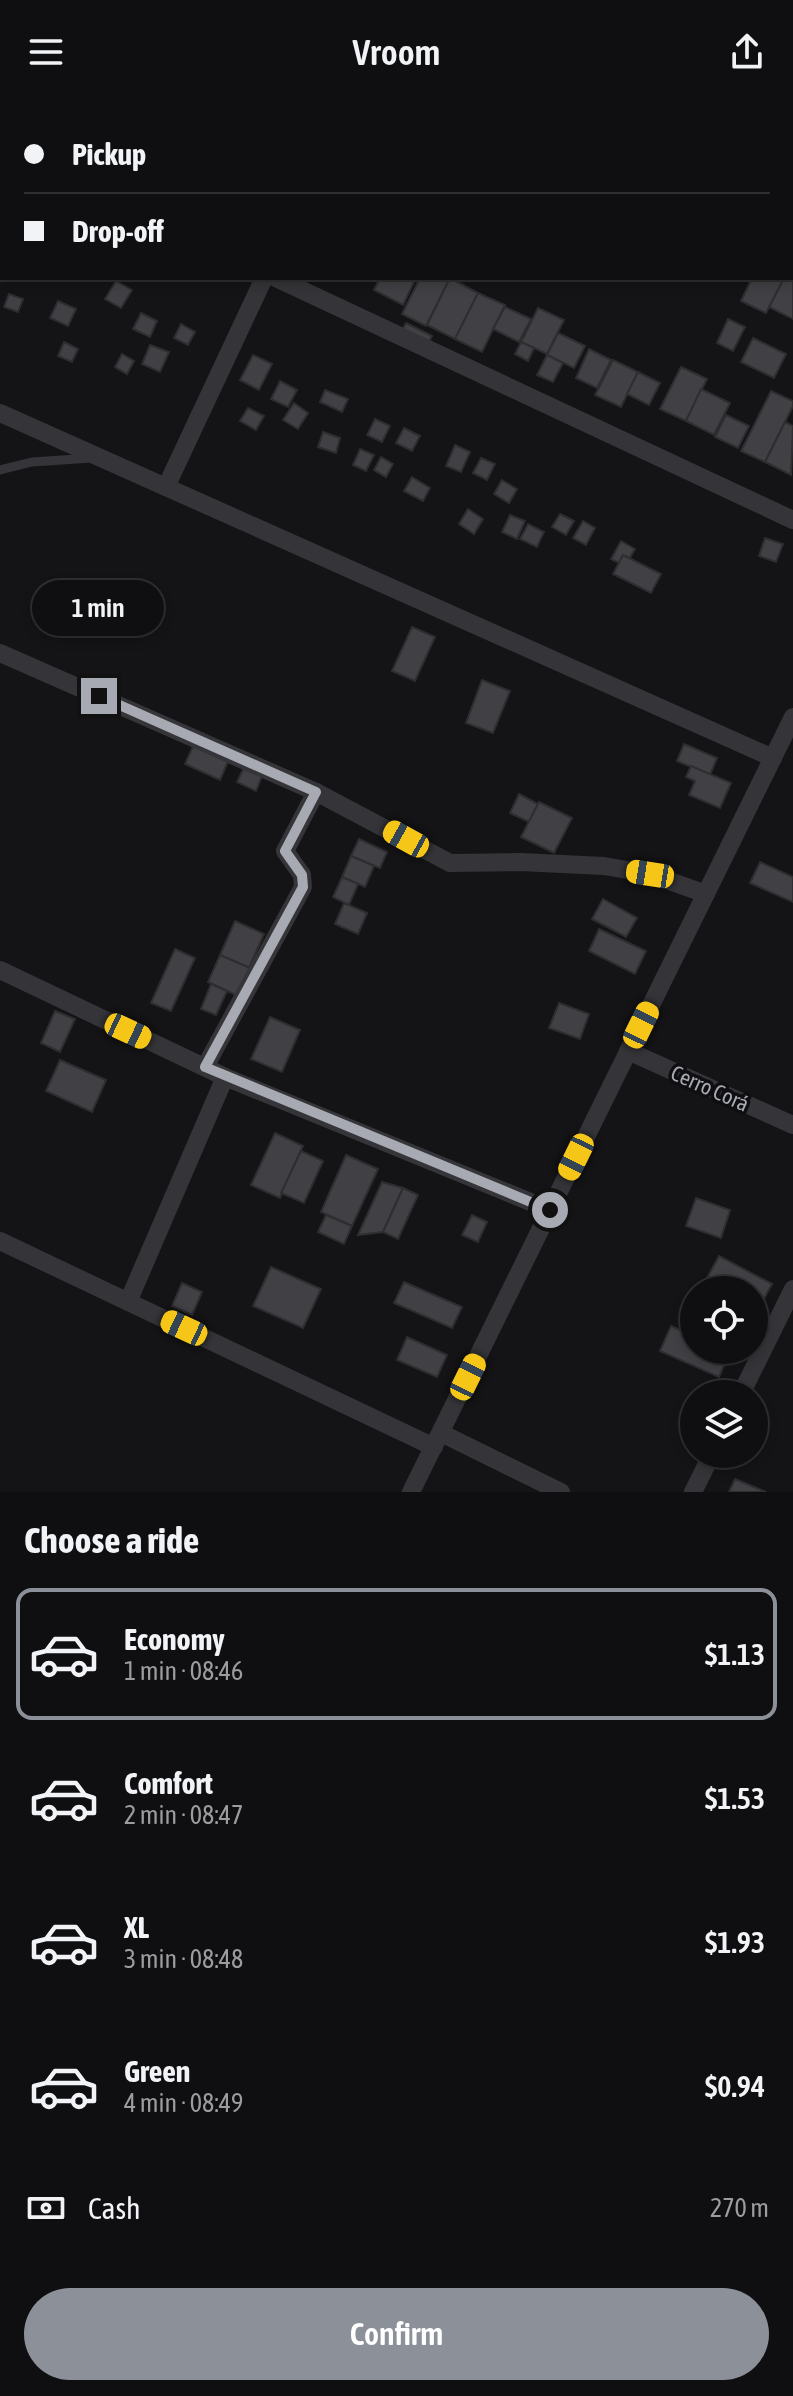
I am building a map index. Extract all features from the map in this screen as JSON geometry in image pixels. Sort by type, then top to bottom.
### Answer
[{"type":"street","points":[[166,487],[263,280]]},
{"type":"street","points":[[280,280],[793,520]]},
{"type":"street","points":[[0,413],[773,758]]},
{"type":"street","points":[[0,653],[316,792],[450,863],[604,866],[650,874],[706,894]]},
{"type":"street","points":[[411,1492],[793,717]]},
{"type":"street","points":[[205,1067],[303,887],[302,875],[285,851],[316,792]]},
{"type":"street","points":[[0,970],[225,1077],[550,1210]]},
{"type":"street","name":"Cerro Corá","points":[[628,1051],[793,1125]]},
{"type":"street","points":[[128,1302],[225,1077]]},
{"type":"street","points":[[0,1241],[128,1302],[561,1492]]},
{"type":"street","points":[[748,1380],[793,1289]]},
{"type":"street","points":[[693,1492],[705,1468]]},
{"type":"lane","points":[[0,470],[32,462],[100,457]]},
{"type":"building","points":[[379,280],[415,280],[403,305],[374,290]]},
{"type":"building","points":[[419,280],[449,280],[426,326],[402,314]]},
{"type":"building","points":[[449,280],[478,293],[455,339],[427,325]]},
{"type":"building","points":[[751,280],[783,280],[766,313],[741,301]]},
{"type":"building","points":[[783,280],[793,280],[793,319],[769,307]]},
{"type":"building","points":[[116,281],[132,290],[121,308],[105,299]]},
{"type":"building","points":[[478,293],[505,305],[482,352],[455,339]]},
{"type":"building","points":[[9,294],[23,299],[18,312],[4,307]]},
{"type":"building","points":[[58,301],[76,309],[68,326],[50,318]]},
{"type":"building","points":[[505,307],[531,319],[519,342],[493,329]]},
{"type":"building","points":[[538,308],[564,320],[547,354],[521,342]]},
{"type":"building","points":[[141,313],[157,321],[150,337],[133,329]]},
{"type":"building","points":[[728,319],[745,327],[733,351],[717,343]]},
{"type":"building","points":[[406,323],[432,336],[427,345],[401,332]]},
{"type":"building","points":[[181,324],[195,332],[188,345],[174,338]]},
{"type":"building","points":[[558,333],[585,346],[574,368],[547,355]]},
{"type":"building","points":[[753,338],[786,354],[774,378],[741,362]]},
{"type":"building","points":[[64,342],[78,349],[72,362],[58,356]]},
{"type":"building","points":[[521,342],[534,348],[528,361],[515,354]]},
{"type":"building","points":[[150,345],[169,352],[160,372],[142,364]]},
{"type":"building","points":[[589,349],[611,360],[597,388],[576,378]]},
{"type":"building","points":[[122,354],[134,361],[127,374],[115,367]]},
{"type":"building","points":[[253,355],[272,364],[259,390],[240,380]]},
{"type":"building","points":[[547,355],[563,363],[553,382],[537,375]]},
{"type":"building","points":[[613,360],[638,372],[621,407],[595,395]]},
{"type":"building","points":[[681,367],[707,379],[686,421],[660,409]]},
{"type":"building","points":[[638,372],[660,383],[649,405],[627,394]]},
{"type":"building","points":[[280,381],[297,390],[288,407],[271,399]]},
{"type":"building","points":[[701,389],[730,403],[714,435],[686,421]]},
{"type":"building","points":[[325,390],[348,399],[342,412],[320,402]]},
{"type":"building","points":[[771,391],[793,401],[793,406],[765,462],[741,451]]},
{"type":"building","points":[[294,403],[308,413],[298,429],[283,420]]},
{"type":"building","points":[[248,408],[264,416],[256,430],[240,421]]},
{"type":"building","points":[[726,415],[749,426],[738,448],[715,437]]},
{"type":"building","points":[[375,419],[390,426],[382,442],[367,435]]},
{"type":"building","points":[[785,422],[793,426],[791,475],[765,462]]},
{"type":"building","points":[[404,428],[420,436],[412,451],[396,443]]},
{"type":"building","points":[[323,432],[340,438],[336,453],[318,447]]},
{"type":"building","points":[[455,445],[470,452],[461,472],[446,466]]},
{"type":"building","points":[[360,449],[374,455],[366,471],[353,465]]},
{"type":"building","points":[[381,457],[393,464],[386,477],[374,470]]},
{"type":"building","points":[[481,458],[495,464],[487,480],[473,473]]},
{"type":"building","points":[[412,477],[430,488],[423,501],[404,491]]},
{"type":"building","points":[[502,480],[517,489],[509,503],[494,494]]},
{"type":"building","points":[[468,509],[483,519],[474,534],[459,524]]},
{"type":"building","points":[[560,514],[574,521],[566,535],[552,527]]},
{"type":"building","points":[[510,515],[525,521],[517,539],[502,532]]},
{"type":"building","points":[[583,521],[595,528],[586,545],[573,538]]},
{"type":"building","points":[[528,524],[544,532],[537,547],[520,539]]},
{"type":"building","points":[[765,538],[783,544],[776,562],[759,556]]},
{"type":"building","points":[[621,541],[635,549],[625,566],[611,559]]},
{"type":"building","points":[[623,555],[661,574],[651,593],[613,574]]},
{"type":"building","points":[[412,627],[435,637],[415,681],[392,671]]},
{"type":"building","points":[[482,680],[510,691],[493,733],[466,723]]},
{"type":"building","points":[[195,742],[230,757],[220,780],[185,764]]},
{"type":"building","points":[[684,744],[717,758],[710,775],[677,761]]},
{"type":"building","points":[[246,763],[264,771],[256,791],[237,782]]},
{"type":"building","points":[[691,766],[731,783],[720,808],[689,795],[695,781],[686,777]]},
{"type":"building","points":[[519,794],[538,804],[529,822],[510,813]]},
{"type":"building","points":[[539,802],[572,818],[554,853],[521,837]]},
{"type":"building","points":[[359,839],[387,852],[380,868],[351,856]]},
{"type":"building","points":[[351,856],[374,866],[365,887],[342,877]]},
{"type":"building","points":[[760,862],[793,877],[793,902],[750,883]]},
{"type":"building","points":[[342,877],[358,884],[349,905],[333,897]]},
{"type":"building","points":[[603,899],[637,918],[626,937],[592,919]]},
{"type":"building","points":[[344,903],[367,913],[358,934],[335,924]]},
{"type":"building","points":[[235,921],[264,934],[249,968],[220,955]]},
{"type":"building","points":[[599,929],[646,951],[635,974],[589,951]]},
{"type":"building","points":[[175,949],[195,958],[171,1011],[151,1003]]},
{"type":"building","points":[[220,955],[250,968],[238,996],[208,982]]},
{"type":"building","points":[[211,984],[227,991],[216,1015],[201,1009]]},
{"type":"building","points":[[559,1003],[589,1014],[580,1039],[549,1028]]},
{"type":"building","points":[[55,1011],[75,1019],[60,1052],[41,1043]]},
{"type":"building","points":[[270,1017],[300,1030],[282,1072],[251,1059]]},
{"type":"building","points":[[60,1060],[106,1080],[92,1112],[46,1091]]},
{"type":"building","points":[[275,1133],[303,1146],[280,1198],[251,1185]]},
{"type":"building","points":[[301,1151],[323,1161],[304,1203],[281,1193]]},
{"type":"building","points":[[346,1155],[378,1169],[352,1226],[321,1212]]},
{"type":"building","points":[[382,1182],[403,1188],[383,1232],[358,1235]]},
{"type":"building","points":[[403,1188],[418,1195],[398,1239],[383,1232]]},
{"type":"building","points":[[696,1198],[730,1210],[721,1238],[686,1226]]},
{"type":"building","points":[[326,1215],[352,1226],[344,1244],[318,1232]]},
{"type":"building","points":[[472,1215],[487,1222],[478,1242],[462,1235]]},
{"type":"building","points":[[719,1256],[757,1276],[708,1276]]},
{"type":"building","points":[[271,1267],[321,1289],[303,1328],[253,1306]]},
{"type":"building","points":[[404,1282],[462,1307],[452,1328],[394,1303]]},
{"type":"building","points":[[182,1283],[202,1292],[192,1315],[172,1306]]},
{"type":"building","points":[[671,1326],[680,1330],[680,1360],[660,1351]]},
{"type":"building","points":[[407,1337],[447,1355],[437,1377],[397,1360]]},
{"type":"building","points":[[690,1364],[725,1364],[719,1377]]},
{"type":"building","points":[[735,1479],[766,1492],[729,1492]]},
{"type":"route","points":[[99,696],[316,792],[285,851],[302,875],[303,887],[205,1067],[550,1210]]}]
